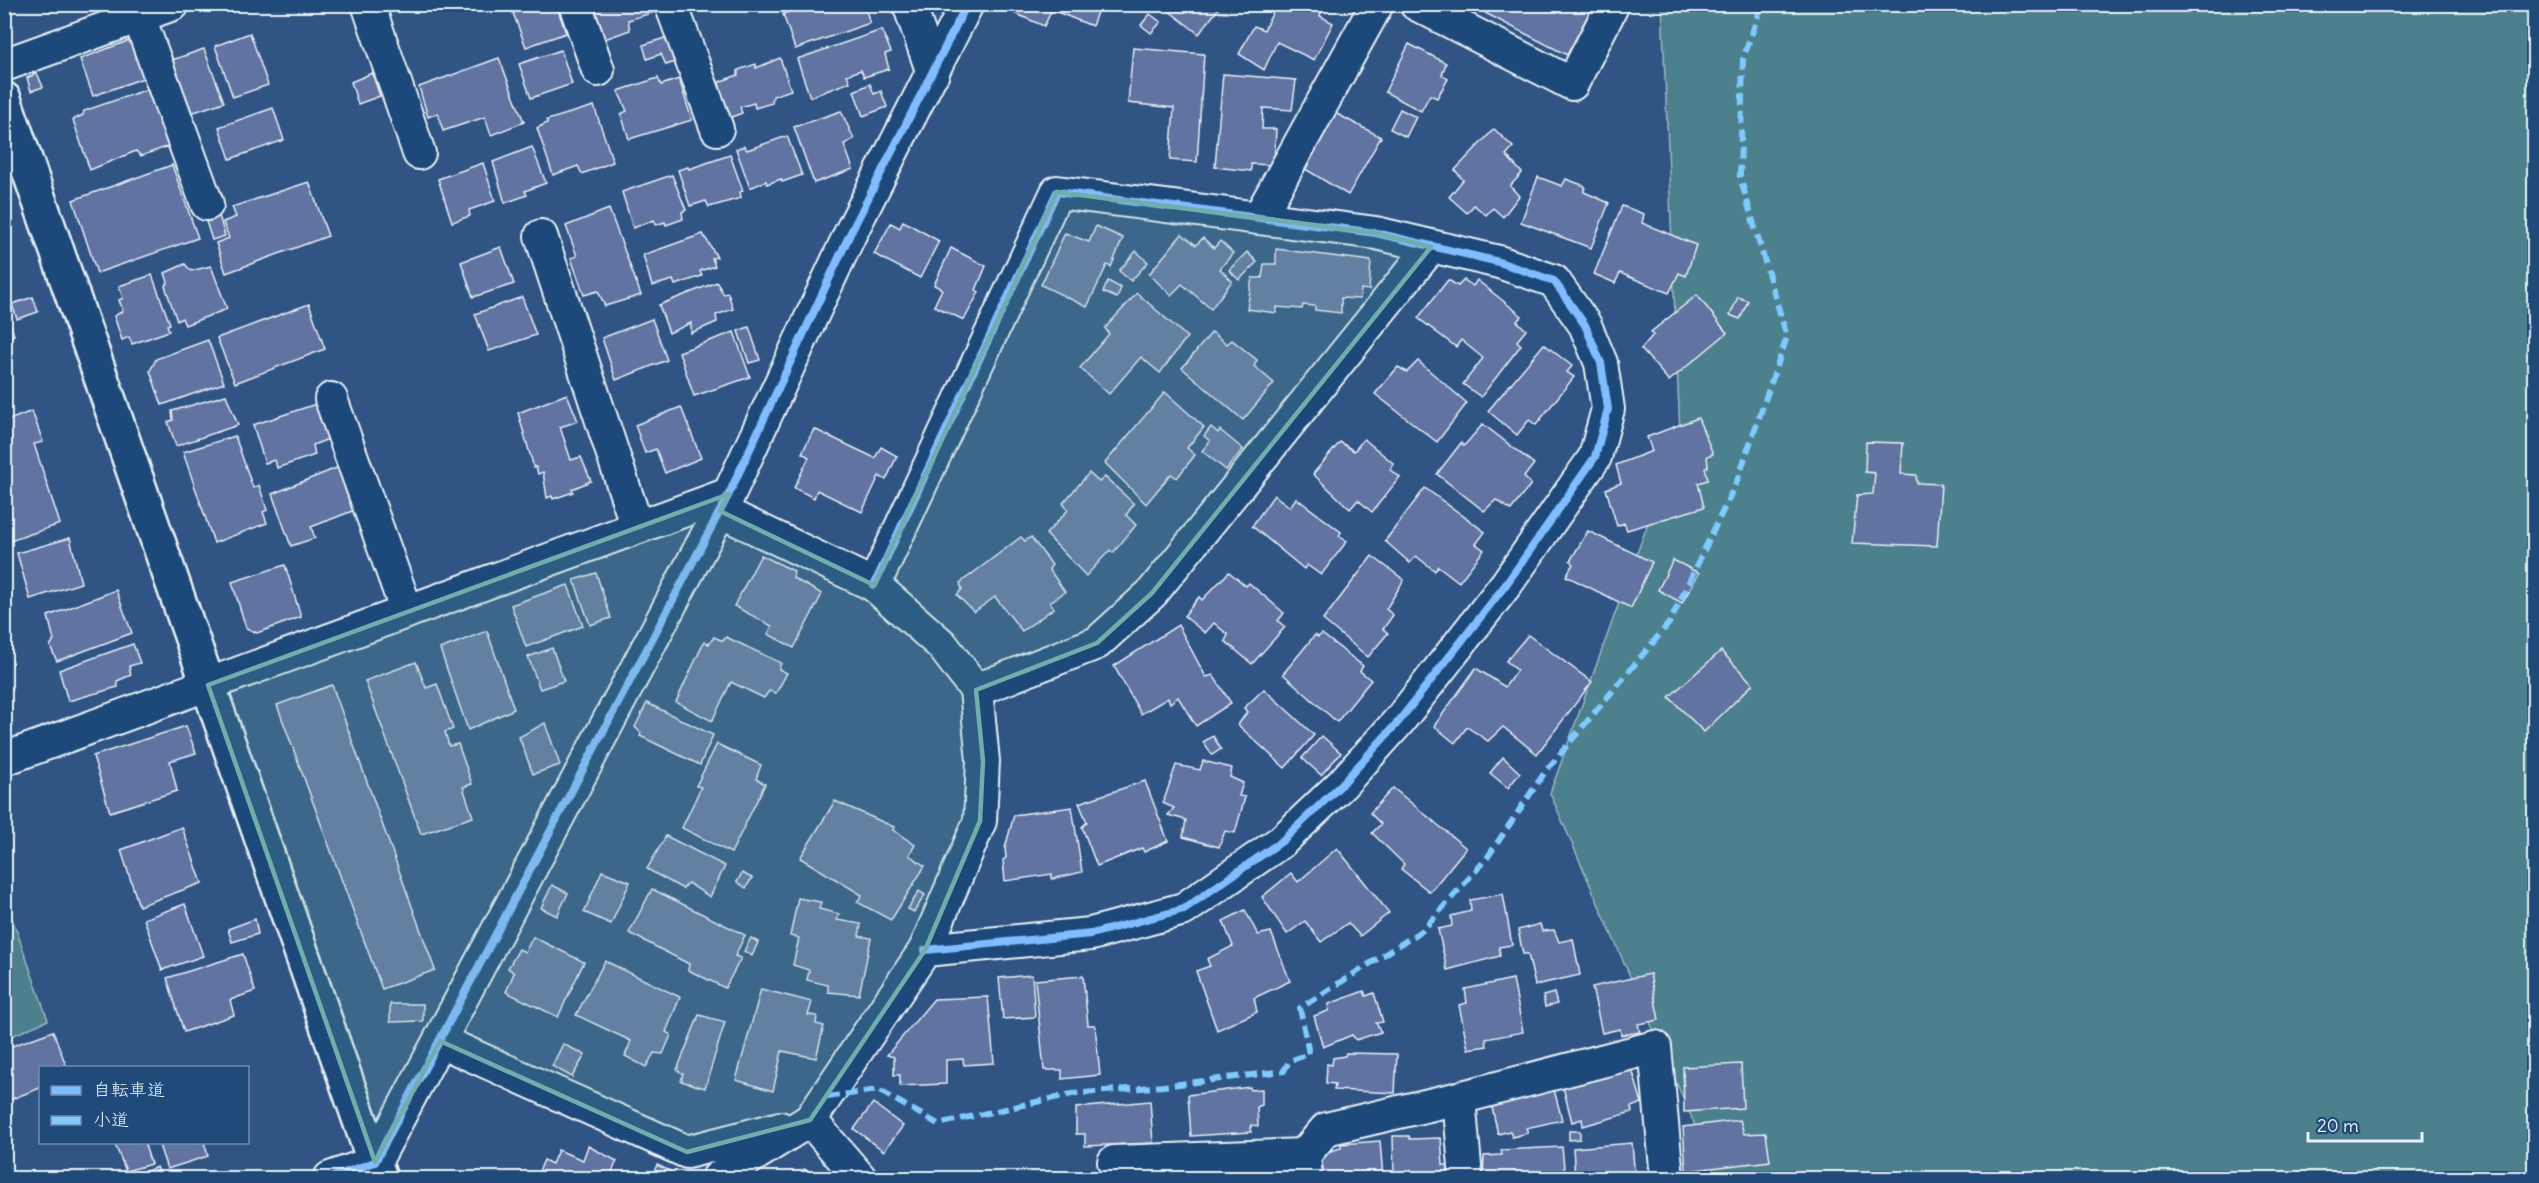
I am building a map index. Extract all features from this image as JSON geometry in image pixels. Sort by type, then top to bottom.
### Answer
[{"type":"street","points":[[368,4],[419,153]]},
{"type":"street","points":[[575,4],[598,70]]},
{"type":"street","points":[[671,4],[717,129]]},
{"type":"street","points":[[909,4],[933,73]]},
{"type":"street","points":[[378,1170],[440,1041],[724,502],[850,234],[966,4]]},
{"type":"street","points":[[1259,218],[1377,4]]},
{"type":"street","points":[[1416,4],[1572,84],[1613,4]]},
{"type":"street","points":[[4,65],[171,5]]},
{"type":"street","points":[[139,17],[207,204]]},
{"type":"street","points":[[4,99],[378,1170]]},
{"type":"street","points":[[874,585],[1057,192],[1376,233],[1499,262],[1554,281],[1585,325],[1601,363],[1608,409],[1595,457],[1507,583],[1399,721],[1342,784],[1282,841],[1184,909],[1091,934],[925,950]]},
{"type":"street","points":[[541,236],[637,528]]},
{"type":"street","points":[[976,690],[1097,643],[1152,593],[1431,247]]},
{"type":"street","points":[[332,399],[406,612]]},
{"type":"street","points":[[4,759],[637,528],[724,502],[874,585],[942,645],[976,690],[983,761],[980,821],[925,950],[810,1120],[718,1179]]},
{"type":"street","points":[[440,1041],[687,1152],[810,1120]]},
{"type":"street","points":[[1114,1162],[1305,1167],[1326,1129],[1459,1098],[1655,1047],[1667,1179]]},
{"type":"street","points":[[1459,1098],[1466,1179]]},
{"type":"street","points":[[810,1120],[860,1179]]},
{"type":"street","points":[[330,1179],[378,1170]]},
{"type":"highlighted area","points":[[1057,192],[1376,233],[1431,247],[1152,593],[1097,643],[976,690],[983,761],[980,821],[925,950],[810,1120],[687,1152],[440,1041],[375,1162],[208,685],[729,494],[720,511],[874,585]]},
{"type":"green space","points":[[1662,5],[2534,5],[2534,1178],[1718,1178],[1550,793],[1680,435]]},
{"type":"green space","points":[[5,898],[48,1020],[4,1039]]},
{"type":"building","points":[[536,4],[556,4],[566,33],[526,47],[513,13]]},
{"type":"building","points":[[593,4],[656,4],[658,11],[628,20],[630,30],[605,39]]},
{"type":"building","points":[[811,4],[864,4],[870,23],[795,49],[783,14]]},
{"type":"building","points":[[1001,4],[1100,4],[1092,26],[1052,10],[1044,26],[1000,7]]},
{"type":"building","points":[[1160,4],[1222,4],[1199,34]]},
{"type":"building","points":[[1277,4],[1324,4],[1320,16],[1333,23],[1314,60],[1277,42],[1264,70],[1239,54],[1254,26],[1264,30]]},
{"type":"building","points":[[1489,4],[1594,4],[1567,55],[1485,13]]},
{"type":"building","points":[[1150,14],[1161,22],[1151,33],[1141,25]]},
{"type":"building","points":[[882,30],[891,52],[885,54],[889,69],[864,77],[861,70],[847,75],[850,82],[810,97],[797,59]]},
{"type":"building","points":[[250,33],[268,85],[233,97],[215,46]]},
{"type":"building","points":[[668,37],[678,61],[666,65],[661,54],[647,59],[643,45]]},
{"type":"building","points":[[133,39],[146,77],[93,96],[80,59]]},
{"type":"building","points":[[1409,44],[1446,63],[1442,75],[1448,79],[1437,98],[1430,95],[1421,111],[1385,92]]},
{"type":"building","points":[[1133,48],[1204,54],[1197,162],[1170,160],[1174,108],[1128,103]]},
{"type":"building","points":[[204,49],[224,102],[191,113],[172,60]]},
{"type":"building","points":[[561,50],[572,84],[531,98],[519,64]]},
{"type":"building","points":[[499,58],[524,122],[491,135],[485,117],[443,131],[438,113],[428,117],[419,87]]},
{"type":"building","points":[[780,58],[791,90],[773,96],[772,103],[755,108],[754,103],[740,107],[742,113],[724,120],[716,96],[721,94],[719,82],[738,75],[738,70],[756,64],[756,68]]},
{"type":"building","points":[[37,73],[43,87],[31,91],[27,78]]},
{"type":"building","points":[[372,73],[380,96],[358,104],[351,82]]},
{"type":"building","points":[[1223,74],[1296,80],[1292,110],[1263,108],[1262,129],[1276,129],[1274,165],[1251,164],[1251,171],[1215,167]]},
{"type":"building","points":[[658,78],[661,85],[679,79],[692,120],[629,139],[621,114],[627,111],[618,91]]},
{"type":"building","points":[[870,84],[874,94],[881,91],[887,107],[863,116],[854,91]]},
{"type":"building","points":[[148,89],[169,146],[141,156],[136,151],[90,170],[73,120],[83,115],[84,111]]},
{"type":"building","points":[[594,106],[613,162],[582,174],[578,166],[553,175],[537,128],[547,123],[547,120]]},
{"type":"building","points":[[273,108],[284,140],[230,159],[219,127]]},
{"type":"building","points":[[1400,109],[1416,117],[1406,137],[1390,129]]},
{"type":"building","points":[[841,111],[854,139],[844,144],[853,169],[814,183],[794,127]]},
{"type":"building","points":[[1335,113],[1381,137],[1348,195],[1302,167]]},
{"type":"building","points":[[1494,129],[1513,147],[1506,155],[1522,173],[1510,186],[1519,196],[1503,217],[1493,208],[1486,215],[1474,205],[1467,213],[1449,197],[1463,180],[1455,170]]},
{"type":"building","points":[[787,136],[802,175],[782,182],[781,179],[767,184],[766,181],[750,188],[736,149],[744,146],[747,150]]},
{"type":"building","points":[[532,147],[546,183],[525,191],[527,195],[505,203],[493,162]]},
{"type":"building","points":[[730,155],[743,191],[740,192],[741,198],[709,207],[706,201],[690,206],[678,170],[688,167],[689,169]]},
{"type":"building","points":[[483,163],[495,201],[469,210],[470,216],[452,222],[438,179]]},
{"type":"building","points":[[172,165],[198,238],[97,273],[73,200]]},
{"type":"building","points":[[672,175],[686,210],[682,212],[683,219],[666,225],[665,222],[656,225],[654,220],[633,228],[622,192]]},
{"type":"building","points":[[1538,177],[1562,186],[1566,179],[1585,186],[1584,192],[1609,203],[1591,248],[1521,222]]},
{"type":"building","points":[[309,182],[328,236],[226,273],[216,243],[229,238],[223,222],[236,217],[232,207]]},
{"type":"building","points":[[1622,206],[1644,214],[1642,223],[1696,245],[1686,276],[1679,273],[1669,293],[1620,273],[1615,283],[1594,274]]},
{"type":"building","points":[[609,209],[641,295],[605,306],[598,291],[584,295],[571,258],[577,256],[566,226]]},
{"type":"building","points":[[218,212],[225,236],[212,240],[204,215]]},
{"type":"building","points":[[903,221],[939,241],[920,278],[874,254],[891,223],[900,228]]},
{"type":"building","points":[[1096,226],[1123,238],[1111,267],[1107,265],[1087,307],[1041,285],[1065,233],[1089,242]]},
{"type":"building","points":[[703,234],[717,257],[712,258],[715,266],[700,271],[702,276],[675,285],[673,280],[652,286],[643,255]]},
{"type":"building","points":[[1182,234],[1196,245],[1203,238],[1214,248],[1220,241],[1233,253],[1220,269],[1232,281],[1211,309],[1182,284],[1171,295],[1149,274]]},
{"type":"building","points":[[501,247],[514,284],[473,297],[461,262]]},
{"type":"building","points":[[951,248],[986,266],[976,290],[979,292],[964,320],[934,306],[942,289],[934,285]]},
{"type":"building","points":[[1276,249],[1371,261],[1369,290],[1361,289],[1360,299],[1341,298],[1341,313],[1315,310],[1315,306],[1303,305],[1302,309],[1277,307],[1276,313],[1247,309],[1252,278],[1262,278],[1264,264],[1276,264]]},
{"type":"building","points":[[1136,251],[1148,262],[1131,281],[1119,271]]},
{"type":"building","points":[[1247,252],[1257,262],[1239,280],[1229,270]]},
{"type":"building","points":[[185,264],[191,271],[211,266],[227,309],[185,325],[182,318],[177,321],[165,286],[168,282],[165,273]]},
{"type":"building","points":[[152,275],[170,324],[167,325],[169,331],[132,344],[129,337],[122,340],[114,316],[123,311],[119,300],[123,298],[119,286]]},
{"type":"building","points":[[1448,280],[1458,286],[1464,280],[1473,286],[1477,280],[1522,316],[1517,321],[1526,330],[1517,341],[1521,345],[1481,397],[1463,384],[1483,358],[1461,340],[1456,347],[1418,318]]},
{"type":"building","points":[[1108,281],[1121,288],[1117,298],[1103,292]]},
{"type":"building","points":[[717,282],[723,294],[728,293],[733,309],[716,315],[717,322],[691,333],[691,323],[669,333],[659,305]]},
{"type":"building","points":[[1137,293],[1187,337],[1160,373],[1141,357],[1109,394],[1080,368],[1109,334],[1105,328]]},
{"type":"building","points":[[1697,295],[1727,333],[1669,381],[1641,349],[1653,335],[1651,332]]},
{"type":"building","points":[[33,297],[38,312],[17,319],[12,304]]},
{"type":"building","points":[[522,297],[536,335],[489,351],[475,314]]},
{"type":"building","points":[[1738,297],[1748,301],[1740,319],[1730,315]]},
{"type":"building","points":[[309,304],[325,349],[235,383],[217,338]]},
{"type":"building","points":[[4,305],[14,335],[4,339]]},
{"type":"building","points":[[652,319],[667,360],[616,380],[602,338]]},
{"type":"building","points":[[749,327],[760,360],[749,363],[738,331]]},
{"type":"building","points":[[734,332],[750,377],[694,396],[679,352]]},
{"type":"building","points":[[1212,332],[1227,344],[1232,340],[1257,360],[1254,366],[1274,383],[1243,420],[1182,368]]},
{"type":"building","points":[[208,340],[224,383],[162,405],[150,371],[156,359]]},
{"type":"building","points":[[1544,344],[1572,366],[1567,372],[1574,377],[1536,425],[1529,420],[1517,435],[1488,411]]},
{"type":"building","points":[[1418,361],[1467,403],[1437,442],[1375,394],[1398,367],[1407,372]]},
{"type":"building","points":[[1165,392],[1204,427],[1187,448],[1195,455],[1177,478],[1171,474],[1146,504],[1105,463]]},
{"type":"building","points":[[567,394],[578,421],[560,427],[571,460],[581,457],[591,481],[572,489],[573,492],[553,499],[552,496],[547,498],[543,472],[538,474],[536,467],[534,468],[518,413]]},
{"type":"building","points":[[226,395],[238,425],[176,446],[168,422],[173,420],[172,411]]},
{"type":"building","points":[[319,403],[331,438],[313,445],[315,455],[277,468],[275,460],[265,463],[253,425]]},
{"type":"building","points":[[681,407],[701,458],[665,473],[656,449],[645,453],[635,425]]},
{"type":"building","points":[[32,411],[43,442],[34,444],[60,524],[10,541],[4,523],[4,422]]},
{"type":"building","points":[[1698,418],[1713,454],[1707,456],[1708,467],[1705,468],[1708,480],[1698,483],[1704,507],[1627,530],[1624,523],[1617,526],[1606,489],[1621,483],[1616,465],[1652,451],[1647,437]]},
{"type":"building","points":[[1483,424],[1534,464],[1524,477],[1531,484],[1511,510],[1496,500],[1484,511],[1437,474],[1461,443],[1464,446]]},
{"type":"building","points":[[1211,427],[1218,433],[1220,430],[1243,449],[1226,470],[1202,451],[1210,441],[1204,436]]},
{"type":"building","points":[[814,429],[875,458],[881,447],[897,456],[886,480],[879,476],[862,512],[817,490],[814,498],[794,488],[809,457],[802,453]]},
{"type":"building","points":[[235,436],[253,488],[259,485],[267,510],[263,512],[267,523],[214,543],[183,452]]},
{"type":"building","points":[[1364,439],[1393,463],[1390,470],[1400,477],[1372,512],[1358,500],[1350,509],[1313,474],[1340,442],[1354,451]]},
{"type":"building","points":[[1866,442],[1903,443],[1901,474],[1916,475],[1917,483],[1941,484],[1937,546],[1852,543],[1857,495],[1873,494],[1875,473],[1865,472]]},
{"type":"building","points":[[339,467],[355,510],[311,527],[315,538],[291,546],[272,494]]},
{"type":"building","points":[[1089,473],[1099,482],[1105,477],[1134,504],[1126,515],[1136,525],[1113,553],[1110,550],[1086,576],[1046,534],[1068,510],[1063,503]]},
{"type":"building","points":[[1425,488],[1485,532],[1476,544],[1484,550],[1459,582],[1438,566],[1435,571],[1416,556],[1410,563],[1385,541]]},
{"type":"building","points":[[1274,495],[1290,507],[1296,498],[1341,532],[1339,536],[1347,541],[1321,575],[1307,565],[1304,569],[1252,526]]},
{"type":"building","points":[[1588,531],[1652,562],[1631,608],[1566,576],[1573,564],[1570,561]]},
{"type":"building","points":[[1021,537],[1025,541],[1031,537],[1052,565],[1049,569],[1065,592],[1050,602],[1054,608],[1022,631],[995,597],[974,612],[957,595],[962,589],[960,583]]},
{"type":"building","points":[[70,538],[81,583],[30,599],[17,553]]},
{"type":"building","points":[[761,555],[794,571],[793,578],[822,594],[794,648],[768,634],[772,626],[734,606]]},
{"type":"building","points":[[1372,556],[1404,580],[1386,609],[1393,615],[1383,629],[1388,633],[1368,657],[1323,620]]},
{"type":"building","points":[[1673,560],[1699,573],[1682,603],[1658,590]]},
{"type":"building","points":[[285,565],[301,617],[257,633],[246,628],[232,582]]},
{"type":"building","points":[[1229,572],[1246,586],[1249,583],[1284,613],[1278,621],[1285,627],[1252,664],[1225,641],[1228,635],[1214,623],[1205,633],[1184,616],[1199,597],[1202,600]]},
{"type":"building","points":[[596,573],[611,618],[590,625],[574,580]]},
{"type":"building","points":[[568,585],[583,626],[526,647],[511,605]]},
{"type":"building","points":[[116,590],[132,633],[57,661],[50,646],[54,640],[48,616]]},
{"type":"building","points":[[1178,625],[1206,677],[1213,675],[1231,703],[1196,726],[1178,697],[1170,703],[1168,698],[1141,714],[1114,666]]},
{"type":"building","points":[[487,631],[514,709],[468,730],[440,649]]},
{"type":"building","points":[[1322,634],[1363,666],[1360,671],[1371,680],[1337,722],[1283,674],[1315,635],[1318,637]]},
{"type":"building","points":[[1528,635],[1592,682],[1537,754],[1503,727],[1488,741],[1467,727],[1455,743],[1434,726],[1476,668],[1505,687],[1517,670],[1506,661]]},
{"type":"building","points":[[714,637],[723,641],[726,637],[781,663],[779,669],[787,673],[776,693],[769,691],[764,698],[731,682],[712,721],[676,702],[704,642],[709,644]]},
{"type":"building","points":[[133,644],[140,663],[129,666],[131,675],[117,681],[118,687],[68,701],[59,670]]},
{"type":"building","points":[[552,648],[564,681],[540,689],[528,657]]},
{"type":"building","points":[[1721,651],[1753,684],[1704,732],[1669,697]]},
{"type":"building","points":[[416,662],[426,688],[437,684],[453,729],[445,732],[449,746],[458,744],[472,784],[463,787],[473,817],[421,834],[365,681]]},
{"type":"building","points":[[332,685],[435,970],[382,989],[277,705]]},
{"type":"building","points":[[1264,689],[1314,735],[1285,768],[1238,725],[1247,712],[1244,708]]},
{"type":"building","points":[[647,703],[713,735],[700,765],[640,736],[641,733],[635,727]]},
{"type":"building","points":[[545,723],[560,765],[533,774],[519,737]]},
{"type":"building","points":[[186,726],[196,753],[170,761],[177,791],[110,812],[93,756]]},
{"type":"building","points":[[1213,736],[1221,749],[1212,755],[1203,742]]},
{"type":"building","points":[[1322,736],[1341,753],[1321,775],[1302,758]]},
{"type":"building","points":[[717,744],[761,765],[756,779],[765,784],[731,853],[682,828],[701,787],[696,786]]},
{"type":"building","points":[[1503,757],[1520,773],[1508,788],[1490,773]]},
{"type":"building","points":[[1203,761],[1232,768],[1230,777],[1243,783],[1239,796],[1245,797],[1235,833],[1225,831],[1219,847],[1183,837],[1186,820],[1168,815],[1174,808],[1163,803],[1176,765],[1200,770]]},
{"type":"building","points":[[1145,781],[1168,841],[1144,852],[1142,848],[1097,866],[1082,827],[1087,822],[1079,803]]},
{"type":"building","points":[[1393,788],[1466,848],[1430,892],[1401,869],[1404,864],[1372,833],[1381,824],[1370,813]]},
{"type":"building","points":[[835,801],[894,827],[893,830],[915,845],[909,855],[925,866],[891,920],[857,902],[862,895],[800,858]]},
{"type":"building","points":[[1072,807],[1082,872],[1052,879],[1052,874],[1005,881],[1003,860],[1006,858],[1005,848],[1014,815]]},
{"type":"building","points":[[182,827],[202,883],[139,906],[121,850]]},
{"type":"building","points":[[666,836],[725,866],[710,897],[688,883],[683,889],[647,869]]},
{"type":"building","points":[[1337,848],[1389,913],[1360,936],[1348,923],[1321,942],[1305,921],[1287,934],[1262,897],[1291,873],[1298,882]]},
{"type":"building","points":[[602,871],[630,882],[611,924],[584,912]]},
{"type":"building","points":[[742,873],[752,878],[746,888],[737,882]]},
{"type":"building","points":[[552,885],[568,893],[557,916],[541,908]]},
{"type":"building","points":[[652,889],[745,935],[735,956],[741,958],[725,988],[688,970],[689,964],[629,933]]},
{"type":"building","points":[[919,891],[925,895],[914,912],[908,909]]},
{"type":"building","points":[[1503,894],[1512,945],[1499,947],[1500,956],[1447,970],[1438,929],[1452,926],[1451,916],[1471,911],[1470,900]]},
{"type":"building","points":[[798,898],[821,902],[819,909],[839,914],[837,920],[861,924],[859,936],[871,938],[859,995],[828,992],[828,985],[807,980],[809,970],[793,965],[799,938],[790,936]]},
{"type":"building","points":[[185,904],[203,956],[162,970],[144,919]]},
{"type":"building","points":[[1245,910],[1258,935],[1271,932],[1290,981],[1254,998],[1257,1012],[1217,1030],[1196,971],[1210,966],[1207,959],[1233,946],[1223,921]]},
{"type":"building","points":[[255,919],[258,934],[232,942],[228,929]]},
{"type":"building","points":[[1540,924],[1542,931],[1554,930],[1559,942],[1573,939],[1580,975],[1535,985],[1528,954],[1523,954],[1518,930]]},
{"type":"building","points":[[533,937],[584,962],[558,1017],[506,992],[514,973],[508,968],[519,949],[525,952]]},
{"type":"building","points":[[751,938],[758,942],[752,956],[744,951]]},
{"type":"building","points":[[243,954],[255,991],[230,1000],[234,1015],[184,1032],[167,978]]},
{"type":"building","points":[[605,961],[680,997],[666,1032],[671,1035],[663,1054],[654,1053],[646,1067],[625,1056],[631,1041],[576,1015]]},
{"type":"building","points":[[1650,974],[1659,1020],[1638,1024],[1640,1032],[1621,1035],[1620,1029],[1602,1033],[1592,987]]},
{"type":"building","points":[[1032,975],[1035,1017],[1003,1019],[999,978]]},
{"type":"building","points":[[1083,976],[1088,1025],[1095,1025],[1100,1075],[1062,1079],[1062,1070],[1044,1070],[1035,980]]},
{"type":"building","points":[[1513,979],[1523,1032],[1486,1039],[1487,1046],[1468,1049],[1459,1005],[1467,1003],[1465,989]]},
{"type":"building","points":[[761,989],[812,1002],[808,1015],[817,1016],[816,1024],[824,1026],[816,1058],[782,1051],[773,1091],[736,1080]]},
{"type":"building","points":[[1364,991],[1366,996],[1374,993],[1383,1022],[1376,1023],[1381,1032],[1356,1040],[1352,1035],[1323,1047],[1314,1016],[1328,1011],[1329,1004]]},
{"type":"building","points":[[1554,993],[1557,1004],[1545,1007],[1543,996]]},
{"type":"building","points":[[988,997],[994,1063],[964,1065],[963,1059],[946,1060],[946,1084],[900,1086],[900,1075],[894,1075],[894,1057],[887,1055],[934,999]]},
{"type":"building","points":[[390,1004],[423,1004],[423,1021],[390,1022]]},
{"type":"building","points":[[699,1015],[725,1022],[705,1088],[681,1081],[683,1074],[677,1070]]},
{"type":"building","points":[[53,1031],[66,1066],[39,1066],[39,1088],[4,1102],[4,1049]]},
{"type":"building","points":[[563,1044],[585,1055],[572,1077],[552,1066]]},
{"type":"building","points":[[1346,1053],[1397,1054],[1395,1093],[1334,1090],[1335,1084],[1326,1083],[1327,1064],[1332,1065],[1333,1058],[1345,1056]]},
{"type":"building","points":[[1741,1064],[1743,1108],[1684,1112],[1683,1067]]},
{"type":"building","points":[[1632,1069],[1642,1103],[1631,1107],[1632,1112],[1583,1126],[1582,1119],[1572,1122],[1563,1087]]},
{"type":"building","points":[[1553,1086],[1562,1120],[1526,1128],[1528,1133],[1512,1137],[1510,1131],[1498,1134],[1491,1103]]},
{"type":"building","points":[[1250,1087],[1251,1090],[1262,1089],[1262,1105],[1257,1107],[1258,1126],[1251,1125],[1251,1132],[1191,1136],[1188,1095]]},
{"type":"building","points":[[1150,1101],[1153,1143],[1085,1146],[1085,1134],[1076,1134],[1076,1108]]},
{"type":"building","points":[[873,1103],[903,1126],[884,1151],[854,1129]]},
{"type":"building","points":[[1740,1120],[1744,1134],[1766,1133],[1770,1161],[1686,1171],[1683,1127]]},
{"type":"building","points":[[1569,1131],[1580,1131],[1580,1139],[1569,1140]]},
{"type":"building","points":[[1393,1136],[1409,1136],[1410,1139],[1441,1138],[1443,1165],[1448,1165],[1448,1178],[1394,1178]]},
{"type":"building","points":[[1380,1141],[1383,1178],[1324,1178],[1321,1154],[1341,1148],[1341,1144]]},
{"type":"building","points":[[1632,1143],[1635,1178],[1575,1178],[1573,1148]]},
{"type":"building","points":[[115,1144],[145,1144],[151,1164],[126,1171]]},
{"type":"building","points":[[159,1144],[205,1144],[208,1156],[167,1169]]},
{"type":"building","points":[[588,1146],[617,1161],[609,1178],[536,1178],[544,1160],[552,1164],[558,1150],[583,1160]]},
{"type":"building","points":[[1562,1147],[1565,1178],[1483,1176],[1484,1156],[1502,1155],[1501,1150]]},
{"type":"building","points":[[657,1165],[670,1171],[666,1178],[651,1178]]},
{"type":"building","points":[[157,1167],[162,1178],[128,1178]]},
{"type":"building","points":[[804,1169],[819,1178],[798,1178]]},
{"type":"building","points":[[1276,1172],[1286,1178],[1205,1178]]},
{"type":"marked path","points":[[827,1097],[878,1090],[938,1124],[1072,1094],[1163,1086],[1284,1071],[1289,1061],[1309,1054],[1300,1008],[1423,930],[1487,858],[1545,772],[1670,622],[1737,481],[1787,337],[1740,177],[1743,59],[1762,4]]},
{"type":"cycle path","points":[[330,1178],[375,1162],[729,494],[850,234],[967,4]]},
{"type":"cycle path","points":[[874,585],[1057,192],[1376,233],[1499,262],[1554,281],[1585,325],[1601,363],[1608,409],[1595,457],[1507,583],[1399,721],[1342,784],[1282,841],[1184,909],[1091,934],[925,950]]}]
